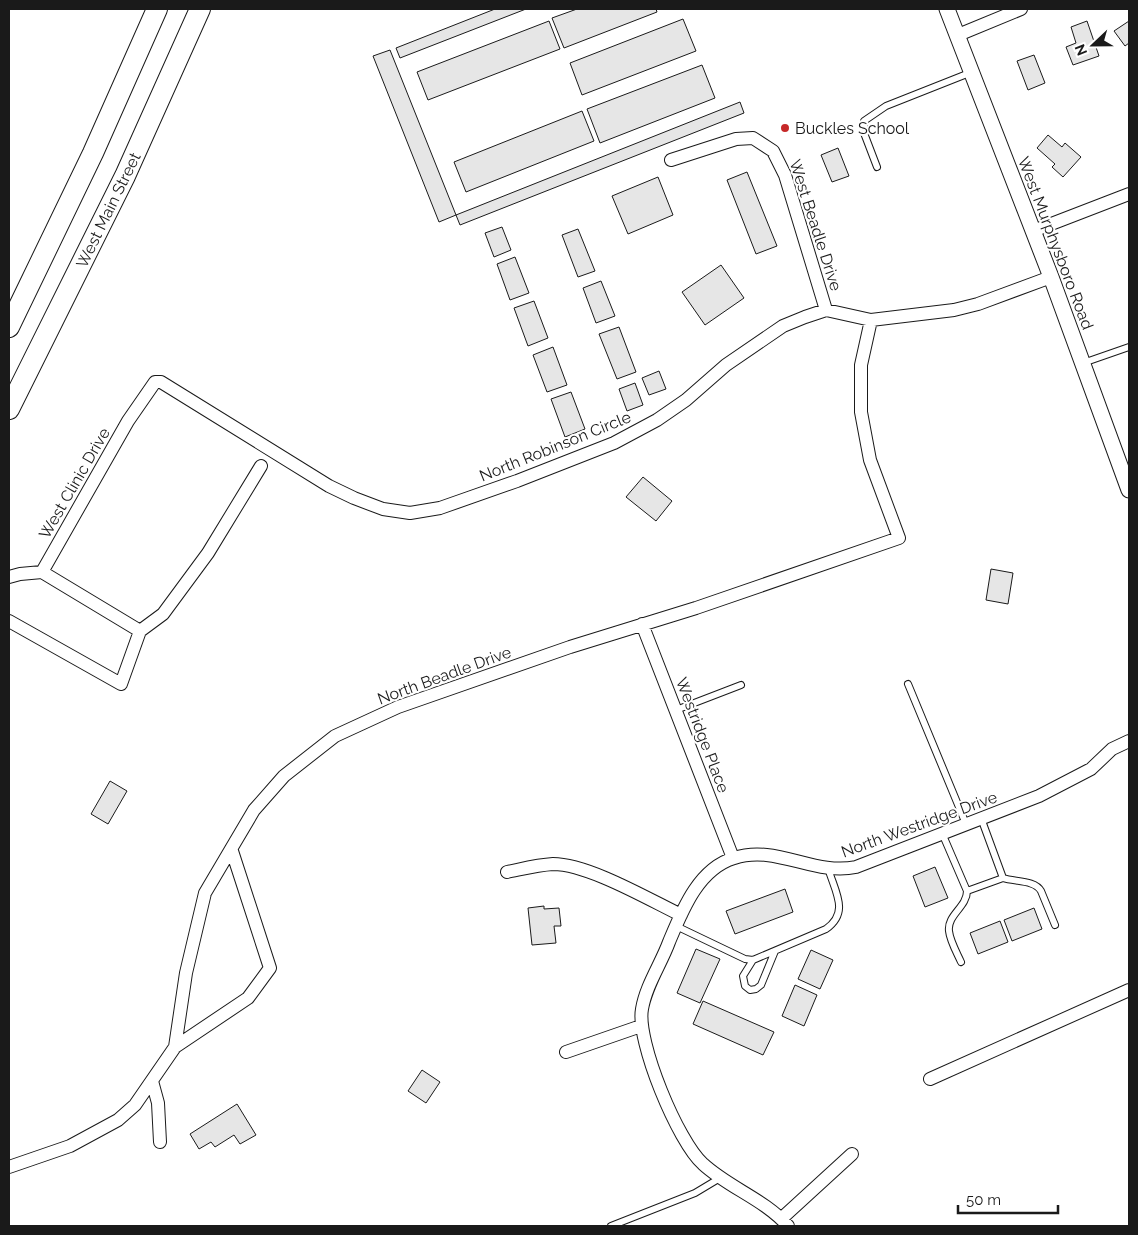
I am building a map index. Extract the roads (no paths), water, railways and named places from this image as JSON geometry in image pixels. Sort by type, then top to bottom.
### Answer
[{"type":"highway","points":[[9,327],[93,153],[157,9]]},
{"type":"highway","name":"West Main Street","points":[[9,409],[121,184],[200,9]]},
{"type":"street","name":"West Murphysboro Road","points":[[947,9],[1051,277],[1129,490]]},
{"type":"street","points":[[958,35],[1021,9]]},
{"type":"street","name":"West Beadle Drive","points":[[672,160],[736,139],[753,138],[773,151],[785,175],[826,310]]},
{"type":"street","points":[[1033,231],[1129,194]]},
{"type":"street","points":[[826,310],[870,320],[954,310],[978,304],[1051,277]]},
{"type":"street","name":"North Robinson Circle","points":[[155,382],[161,382],[329,486],[383,509],[410,513],[440,508],[517,481],[614,443],[657,420],[686,400],[726,365],[783,326],[826,310]]},
{"type":"street","name":"North Beadle Drive","points":[[9,1166],[70,1146],[118,1120],[135,1106],[175,1047],[186,973],[205,893],[232,851],[254,810],[284,776],[336,736],[398,707],[570,646],[642,624],[899,538],[870,460],[861,412],[861,365],[870,320]]},
{"type":"street","name":"West Clinic Drive","points":[[42,572],[128,421],[155,382]]},
{"type":"street","points":[[9,621],[121,684],[140,631],[163,614],[208,553],[261,466]]},
{"type":"street","points":[[9,577],[42,572],[140,631]]},
{"type":"street","name":"Westridge Place","points":[[642,624],[733,858]]},
{"type":"street","name":"North Westridge Drive","points":[[720,1178],[687,1146],[679,1131],[644,1040],[641,1026],[642,1008],[647,992],[678,920],[689,898],[708,874],[719,865],[733,858],[754,853],[774,854],[840,870],[856,867],[1067,784],[1091,769],[1112,749],[1129,741]]},
{"type":"street","points":[[175,1047],[248,998],[270,968],[232,851]]},
{"type":"street","points":[[507,872],[554,864],[566,866],[612,882],[678,920]]},
{"type":"street","points":[[930,1079],[1129,990]]},
{"type":"street","points":[[566,1052],[641,1026]]},
{"type":"street","points":[[152,1081],[158,1103],[160,1142]]},
{"type":"street","points":[[720,1178],[761,1202],[781,1224],[852,1154]]},
{"type":"lane","points":[[877,167],[864,133],[864,121],[886,106],[972,72]]},
{"type":"lane","points":[[1082,364],[1129,347]]},
{"type":"lane","points":[[908,684],[966,824]]},
{"type":"lane","points":[[676,710],[741,685]]},
{"type":"lane","points":[[981,818],[1003,878]]},
{"type":"lane","points":[[942,833],[967,891],[967,898],[952,918],[949,931],[961,962]]},
{"type":"lane","points":[[678,920],[745,959],[753,960],[826,929],[840,916],[840,908],[828,868]]},
{"type":"lane","points":[[967,891],[1003,878],[1038,886],[1055,925]]},
{"type":"lane","points":[[753,960],[743,976],[745,986],[750,990],[761,985],[775,951]]},
{"type":"lane","points":[[611,1226],[695,1193],[720,1178]]},
{"type":"place","name":"Buckles School","points":[[785,128]]}]
